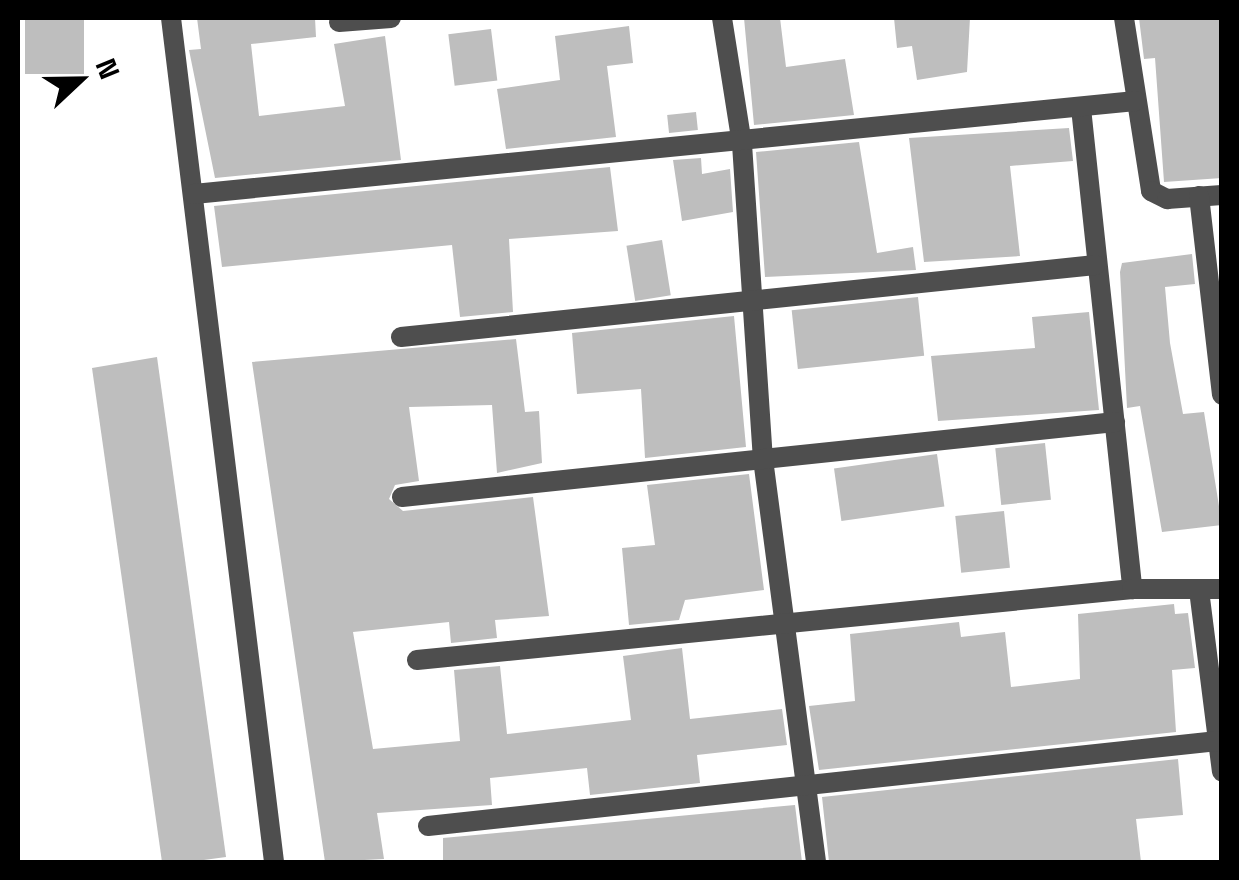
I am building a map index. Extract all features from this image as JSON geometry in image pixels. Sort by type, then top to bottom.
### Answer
[{"type":"street","points":[[170,18],[274,862]]},
{"type":"street","points":[[339,22],[391,18]]},
{"type":"street","points":[[722,18],[742,144],[763,458],[816,862]]},
{"type":"street","points":[[1124,18],[1151,192],[1222,195]]},
{"type":"street","points":[[194,194],[742,144],[1135,101]]},
{"type":"street","points":[[1081,108],[1132,589]]},
{"type":"street","points":[[1198,196],[1222,395]]},
{"type":"street","points":[[401,337],[1095,265]]},
{"type":"street","points":[[402,497],[1116,422]]},
{"type":"street","points":[[416,660],[1132,589],[1222,589]]},
{"type":"street","points":[[1199,590],[1222,772]]},
{"type":"street","points":[[428,826],[1217,741]]},
{"type":"building","points":[[25,18],[84,18],[84,74],[25,74]]},
{"type":"building","points":[[197,18],[315,18],[316,37],[251,44],[259,116],[345,106],[334,44],[385,36],[401,160],[215,178],[189,50],[201,49]]},
{"type":"building","points":[[744,18],[780,18],[786,67],[845,59],[854,115],[754,125]]},
{"type":"building","points":[[894,18],[970,18],[967,72],[917,80],[912,46],[897,48]]},
{"type":"building","points":[[1139,18],[1222,18],[1222,178],[1164,182],[1155,58],[1144,59]]},
{"type":"building","points":[[629,26],[633,63],[607,66],[616,137],[506,149],[497,89],[560,80],[555,36]]},
{"type":"building","points":[[491,29],[497,81],[455,86],[448,34]]},
{"type":"building","points":[[696,112],[698,130],[669,133],[667,115]]},
{"type":"building","points":[[1069,128],[1073,161],[1010,166],[1020,256],[924,262],[909,138]]},
{"type":"building","points":[[859,142],[877,253],[913,247],[916,270],[765,277],[756,152]]},
{"type":"building","points":[[701,158],[702,174],[730,169],[733,212],[682,221],[673,160]]},
{"type":"building","points":[[610,167],[618,231],[509,239],[513,312],[460,317],[452,245],[222,267],[214,206]]},
{"type":"building","points":[[662,240],[671,295],[635,301],[626,246]]},
{"type":"building","points":[[1192,254],[1195,284],[1165,287],[1170,343],[1183,414],[1204,412],[1222,525],[1162,532],[1140,406],[1127,408],[1120,272],[1122,263]]},
{"type":"building","points":[[918,297],[924,356],[798,369],[792,310]]},
{"type":"building","points":[[1089,312],[1099,410],[938,421],[931,356],[1035,348],[1032,317]]},
{"type":"building","points":[[734,316],[746,447],[645,458],[641,389],[577,394],[572,333]]},
{"type":"building","points":[[516,339],[525,412],[539,411],[542,463],[497,473],[492,405],[409,407],[419,481],[395,485],[389,499],[403,511],[533,497],[549,616],[495,620],[497,638],[451,643],[449,622],[353,632],[373,749],[460,741],[454,670],[500,666],[507,734],[631,720],[623,656],[682,648],[690,719],[782,709],[787,745],[697,755],[700,783],[590,795],[587,768],[490,778],[492,805],[377,813],[384,859],[325,862],[252,362]]},
{"type":"building","points":[[157,357],[226,857],[189,862],[162,862],[92,368]]},
{"type":"building","points":[[1045,443],[1051,500],[1001,505],[995,448]]},
{"type":"building","points":[[937,454],[944,506],[841,521],[834,468]]},
{"type":"building","points":[[749,474],[764,590],[685,600],[679,620],[629,625],[622,548],[655,545],[647,485]]},
{"type":"building","points":[[1004,511],[1010,568],[961,573],[955,516]]},
{"type":"building","points":[[1174,604],[1175,614],[1188,613],[1195,668],[1172,670],[1176,732],[819,770],[809,706],[855,701],[850,634],[959,622],[961,637],[1005,632],[1011,687],[1080,679],[1078,614]]},
{"type":"building","points":[[1178,759],[1183,815],[1136,819],[1141,862],[829,862],[822,797]]},
{"type":"building","points":[[795,805],[802,862],[443,862],[443,838]]}]
